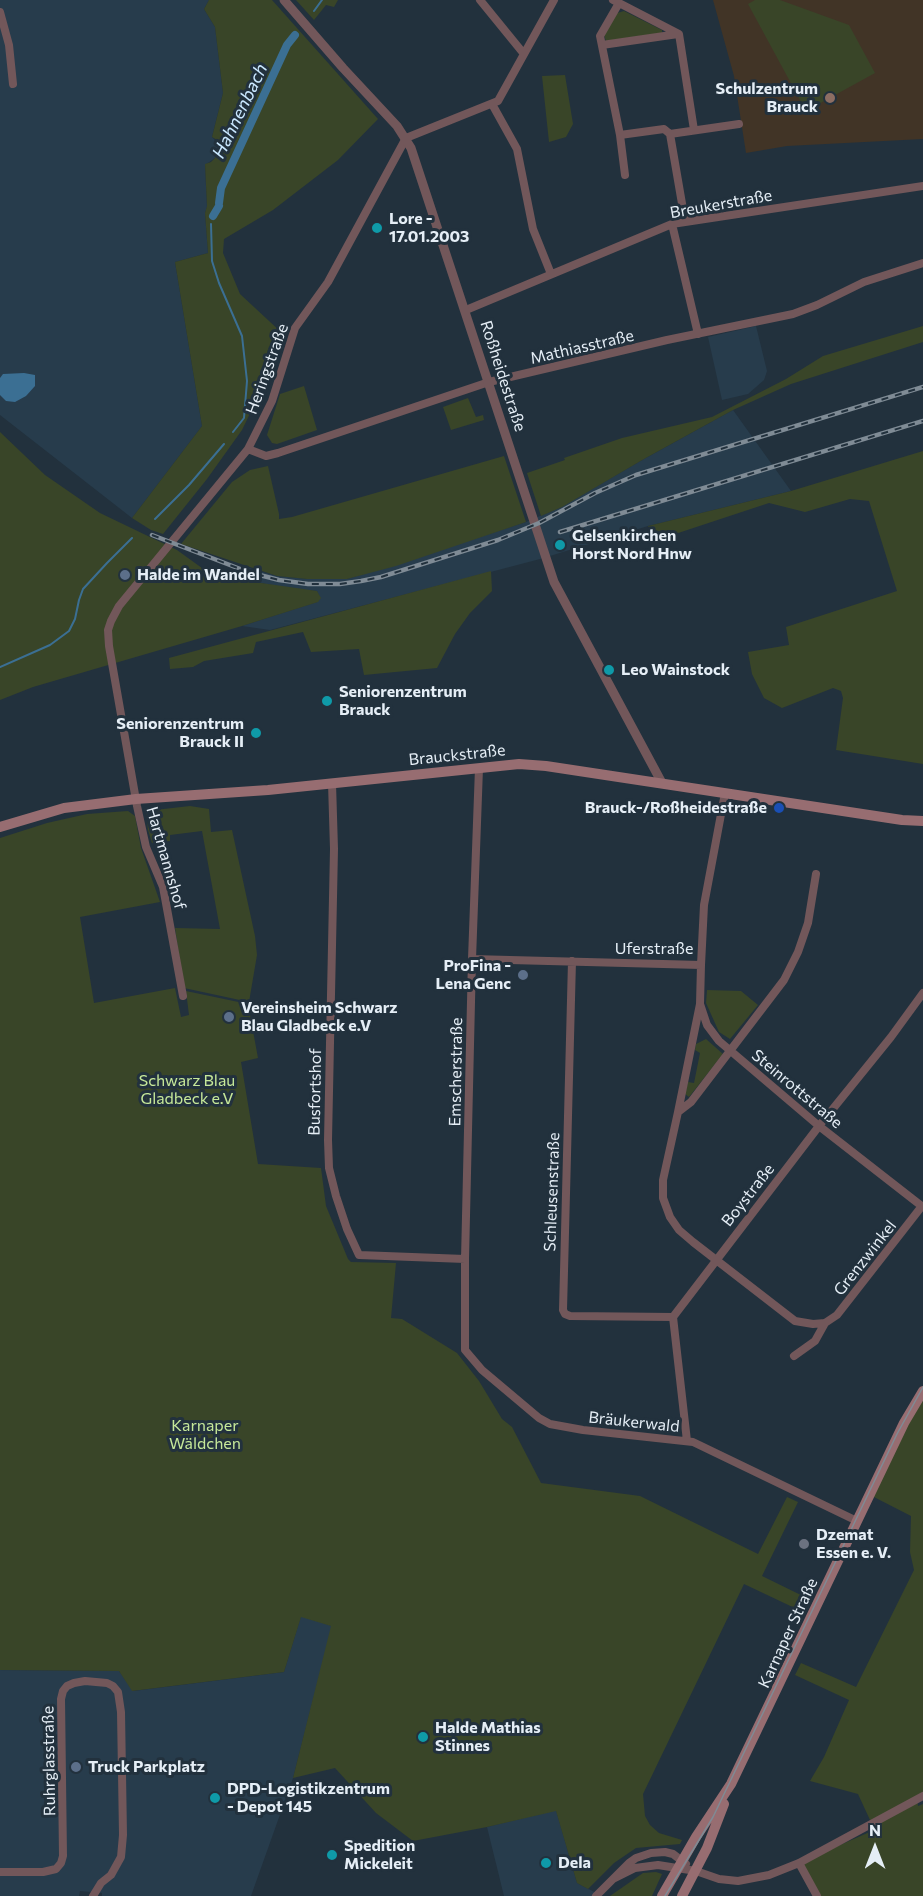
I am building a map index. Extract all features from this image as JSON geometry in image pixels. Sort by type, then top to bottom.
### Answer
[{"type":"main road","name":"Brauckstraße","points":[[0,827],[64,808],[135,799],[268,790],[519,764],[546,766],[920,821]]},
{"type":"main road","name":"Karnaper Straße","points":[[682,1896],[696,1871],[731,1784],[904,1422],[921,1394]]},
{"type":"main road","name":"Karnaper Straße","points":[[662,1896],[731,1784]]},
{"type":"street","name":"Roßheidestraße","points":[[284,0],[406,138],[415,157],[554,582],[662,783]]},
{"type":"street","points":[[480,0],[524,54]]},
{"type":"street","points":[[406,138],[498,101],[554,0]]},
{"type":"street","points":[[625,176],[620,135],[600,36],[616,2],[679,34]]},
{"type":"street","points":[[0,12],[9,45],[13,84]]},
{"type":"street","points":[[602,45],[679,34]]},
{"type":"street","points":[[679,34],[694,130]]},
{"type":"street","points":[[492,104],[517,149],[533,229],[551,274]]},
{"type":"street","points":[[670,134],[739,124]]},
{"type":"street","points":[[620,135],[664,129],[670,134],[685,221]]},
{"type":"street","name":"Heringstraße","points":[[135,799],[109,646],[108,630],[111,621],[119,606],[248,449],[260,430],[272,401],[295,328],[328,282],[406,138]]},
{"type":"street","name":"Breukerstraße","points":[[466,310],[685,221],[923,186]]},
{"type":"street","points":[[672,225],[698,334]]},
{"type":"street","name":"Mathiasstraße","points":[[248,449],[266,456],[489,382],[805,310],[864,282],[923,263]]},
{"type":"street","name":"Emscherstraße","points":[[479,768],[472,959],[465,1350],[482,1370]]},
{"type":"street","name":"Busfortshof","points":[[332,783],[334,849],[328,1140],[329,1168],[336,1196],[347,1229],[360,1255],[465,1259]]},
{"type":"street","name":"Uferstraße","points":[[472,959],[701,965],[704,905],[725,793]]},
{"type":"street","name":"Hartmannshof","points":[[135,799],[146,847],[163,887],[183,996]]},
{"type":"street","points":[[678,1112],[692,1102],[784,981],[798,952],[808,923],[816,873]]},
{"type":"street","name":"Schleusenstraße","points":[[572,961],[563,1310],[570,1316],[673,1317]]},
{"type":"street","name":"Steinrottstraße","points":[[701,965],[700,1004],[707,1025],[719,1041],[819,1126],[923,1206]]},
{"type":"street","name":"Boystraße","points":[[673,1317],[923,993]]},
{"type":"street","points":[[700,1004],[663,1180],[663,1198],[670,1217],[679,1230],[795,1321],[825,1323]]},
{"type":"street","name":"Grenzwinkel","points":[[794,1356],[815,1341],[825,1323],[844,1308],[923,1206]]},
{"type":"street","points":[[673,1317],[687,1441]]},
{"type":"street","name":"Bräukerwald","points":[[482,1370],[539,1418],[550,1424],[583,1430],[687,1441],[857,1521]]},
{"type":"street","name":"Ruhrglasstraße","points":[[0,1872],[43,1872],[56,1869],[61,1863],[63,1856],[61,1699],[63,1691],[74,1683],[85,1681],[107,1683],[118,1692],[121,1712],[122,1857],[111,1875],[101,1883],[93,1896]]},
{"type":"street","points":[[613,1879],[635,1868],[680,1864],[719,1879],[738,1881],[769,1875],[799,1863],[923,1796]]},
{"type":"street","points":[[596,1896],[629,1863],[651,1853],[673,1854],[680,1864]]},
{"type":"street","points":[[799,1863],[817,1896]]},
{"type":"shaded area","points":[[0,0],[209,0],[204,9],[215,27],[223,93],[212,137],[219,144],[215,158],[205,165],[208,253],[175,262],[202,426],[132,518],[0,415]]},
{"type":"shaded area","name":"Schulzentrum Brauck","points":[[713,0],[923,0],[923,139],[787,146],[746,153],[734,76]]},
{"type":"shaded area","points":[[756,326],[767,371],[764,380],[748,394],[722,400],[708,337]]},
{"type":"shaded area","points":[[733,410],[791,491],[648,526],[540,559],[270,630],[242,626],[317,602],[320,598],[317,591],[250,581],[249,568],[277,576],[347,579],[526,522],[561,507]]},
{"type":"shaded area","points":[[301,1616],[332,1626],[293,1778],[251,1896],[102,1896],[102,1893],[80,1891],[79,1896],[0,1896],[0,1670],[119,1671],[133,1691],[284,1672]]},
{"type":"shaded area","points":[[556,1810],[577,1883],[602,1896],[504,1896],[487,1827]]},
{"type":"green space","points":[[209,0],[272,0],[378,119],[338,160],[273,210],[224,239],[223,253],[240,294],[282,333],[257,399],[242,430],[163,534],[151,530],[132,518],[202,426],[175,262],[208,253],[205,164],[215,158],[219,145],[212,137],[223,93],[215,27],[204,9]]},
{"type":"green space","points":[[296,0],[338,0],[334,7],[326,5],[314,20]]},
{"type":"green space","points":[[755,0],[780,0],[849,25],[875,73],[806,111],[748,4]]},
{"type":"green space","points":[[624,11],[662,30],[662,33],[606,41],[604,35],[617,13]]},
{"type":"green space","points":[[565,75],[573,124],[566,137],[549,142],[542,76]]},
{"type":"green space","points":[[923,326],[923,342],[791,384],[733,410],[562,507],[541,516],[527,473],[622,438],[712,417],[786,379],[823,356]]},
{"type":"green space","points":[[304,386],[317,430],[277,444],[272,443],[267,435],[280,394]]},
{"type":"green space","points":[[468,398],[476,417],[483,415],[484,420],[451,430],[443,407]]},
{"type":"green space","points":[[0,432],[45,475],[100,513],[177,550],[213,576],[317,591],[321,598],[318,602],[33,687],[0,700]]},
{"type":"green space","points":[[923,451],[923,764],[836,750],[843,698],[841,691],[833,688],[782,708],[764,698],[752,674],[748,652],[789,645],[786,627],[897,591],[869,501],[850,499],[805,512],[769,503],[654,541],[648,526],[791,491]]},
{"type":"green space","points":[[504,456],[526,522],[396,566],[347,579],[277,576],[181,544],[232,482],[250,470],[268,466],[279,519]]},
{"type":"green space","points":[[491,571],[492,591],[470,613],[455,634],[437,668],[364,675],[359,649],[311,652],[303,632],[256,642],[253,653],[204,661],[193,667],[170,669],[169,658]]},
{"type":"green space","points":[[190,806],[209,809],[211,832],[232,830],[257,955],[249,1002],[184,988],[175,928],[220,929],[202,831],[170,835],[170,841],[152,843],[146,811]]},
{"type":"green space","name":"Karnaper Wäldchen","points":[[128,811],[135,816],[141,848],[160,902],[80,917],[94,1003],[175,988],[181,1017],[189,1015],[186,991],[248,1004],[258,1058],[241,1062],[258,1164],[321,1168],[326,1206],[348,1259],[351,1262],[396,1263],[391,1318],[402,1319],[457,1353],[479,1381],[502,1419],[512,1427],[541,1483],[640,1496],[758,1554],[787,1497],[798,1502],[762,1576],[807,1598],[801,1611],[744,1584],[643,1794],[645,1816],[650,1825],[659,1833],[682,1840],[680,1844],[636,1848],[614,1863],[588,1889],[577,1883],[556,1811],[413,1841],[376,1813],[335,1768],[293,1778],[331,1626],[301,1617],[284,1672],[132,1691],[119,1671],[0,1670],[0,838],[47,823],[87,814]]},
{"type":"green space","points":[[707,990],[741,991],[758,1005],[730,1039],[719,1032],[706,1003]]},
{"type":"green space","points":[[706,1039],[723,1054],[689,1097],[685,1094],[688,1082],[694,1083],[700,1053],[695,1050],[696,1044]]},
{"type":"green space","points":[[923,1391],[923,1793],[917,1797],[918,1806],[923,1804],[923,1896],[817,1896],[799,1863],[872,1831],[870,1820],[858,1794],[810,1781],[824,1757],[849,1700],[795,1675],[801,1663],[856,1687],[914,1570],[910,1552],[911,1516],[870,1495]]},
{"type":"green space","points":[[643,1873],[662,1874],[652,1896],[610,1896]]},
{"type":"water","points":[[3,374],[35,375],[35,386],[26,396],[15,402],[6,401],[0,395],[0,378]]},
{"type":"waterway","name":"Hahnenbach","points":[[314,11],[322,0]]},
{"type":"waterway","name":"Hahnenbach","points":[[219,203],[221,188],[287,45],[295,35]]},
{"type":"waterway","name":"Hahnenbach","points":[[213,216],[219,206]]},
{"type":"waterway","name":"Hahnenbach","points":[[211,224],[212,261],[242,336],[247,381],[244,418],[233,432]]},
{"type":"waterway","name":"Hahnenbach","points":[[155,519],[189,485],[224,444]]},
{"type":"waterway","name":"Hahnenbach","points":[[0,667],[50,645],[69,631],[75,619],[83,589],[132,538]]},
{"type":"tram line","points":[[665,1896],[713,1817],[897,1434],[923,1387]]},
{"type":"railway","points":[[152,535],[248,572],[279,580],[308,584],[340,584],[361,581],[381,577],[498,540],[539,523],[595,493],[636,475],[923,387]]},
{"type":"railway","points":[[560,532],[923,421]]},
{"type":"place","name":"Schulzentrum Brauck","points":[[830,98]]},
{"type":"place","name":"Lore - 17.01.2003","points":[[377,228]]},
{"type":"place","name":"Gelsenkirchen Horst Nord Hnw","points":[[560,545]]},
{"type":"place","name":"Halde im Wandel","points":[[125,575]]},
{"type":"place","name":"Leo Wainstock","points":[[609,670]]},
{"type":"place","name":"Seniorenzentrum Brauck","points":[[327,701]]},
{"type":"place","name":"Seniorenzentrum Brauck II","points":[[256,733]]},
{"type":"place","name":"Brauck-/Roßheidestraße","points":[[779,808]]},
{"type":"place","name":"ProFina - Lena Genc","points":[[523,975]]},
{"type":"place","name":"Vereinsheim Schwarz Blau Gladbeck e.V","points":[[229,1017]]},
{"type":"place","name":"Dzemat Essen e. V.","points":[[804,1544]]},
{"type":"place","name":"Halde Mathias Stinnes","points":[[423,1737]]},
{"type":"place","name":"Truck Parkplatz","points":[[76,1767]]},
{"type":"place","name":"DPD-Logistikzentrum - Depot 145","points":[[215,1798]]},
{"type":"place","name":"Spedition Mickeleit","points":[[332,1855]]},
{"type":"place","name":"Dela","points":[[546,1863]]},
{"type":"park label","name":"Schwarz Blau Gladbeck e.V","points":[[187,1090]]}]
